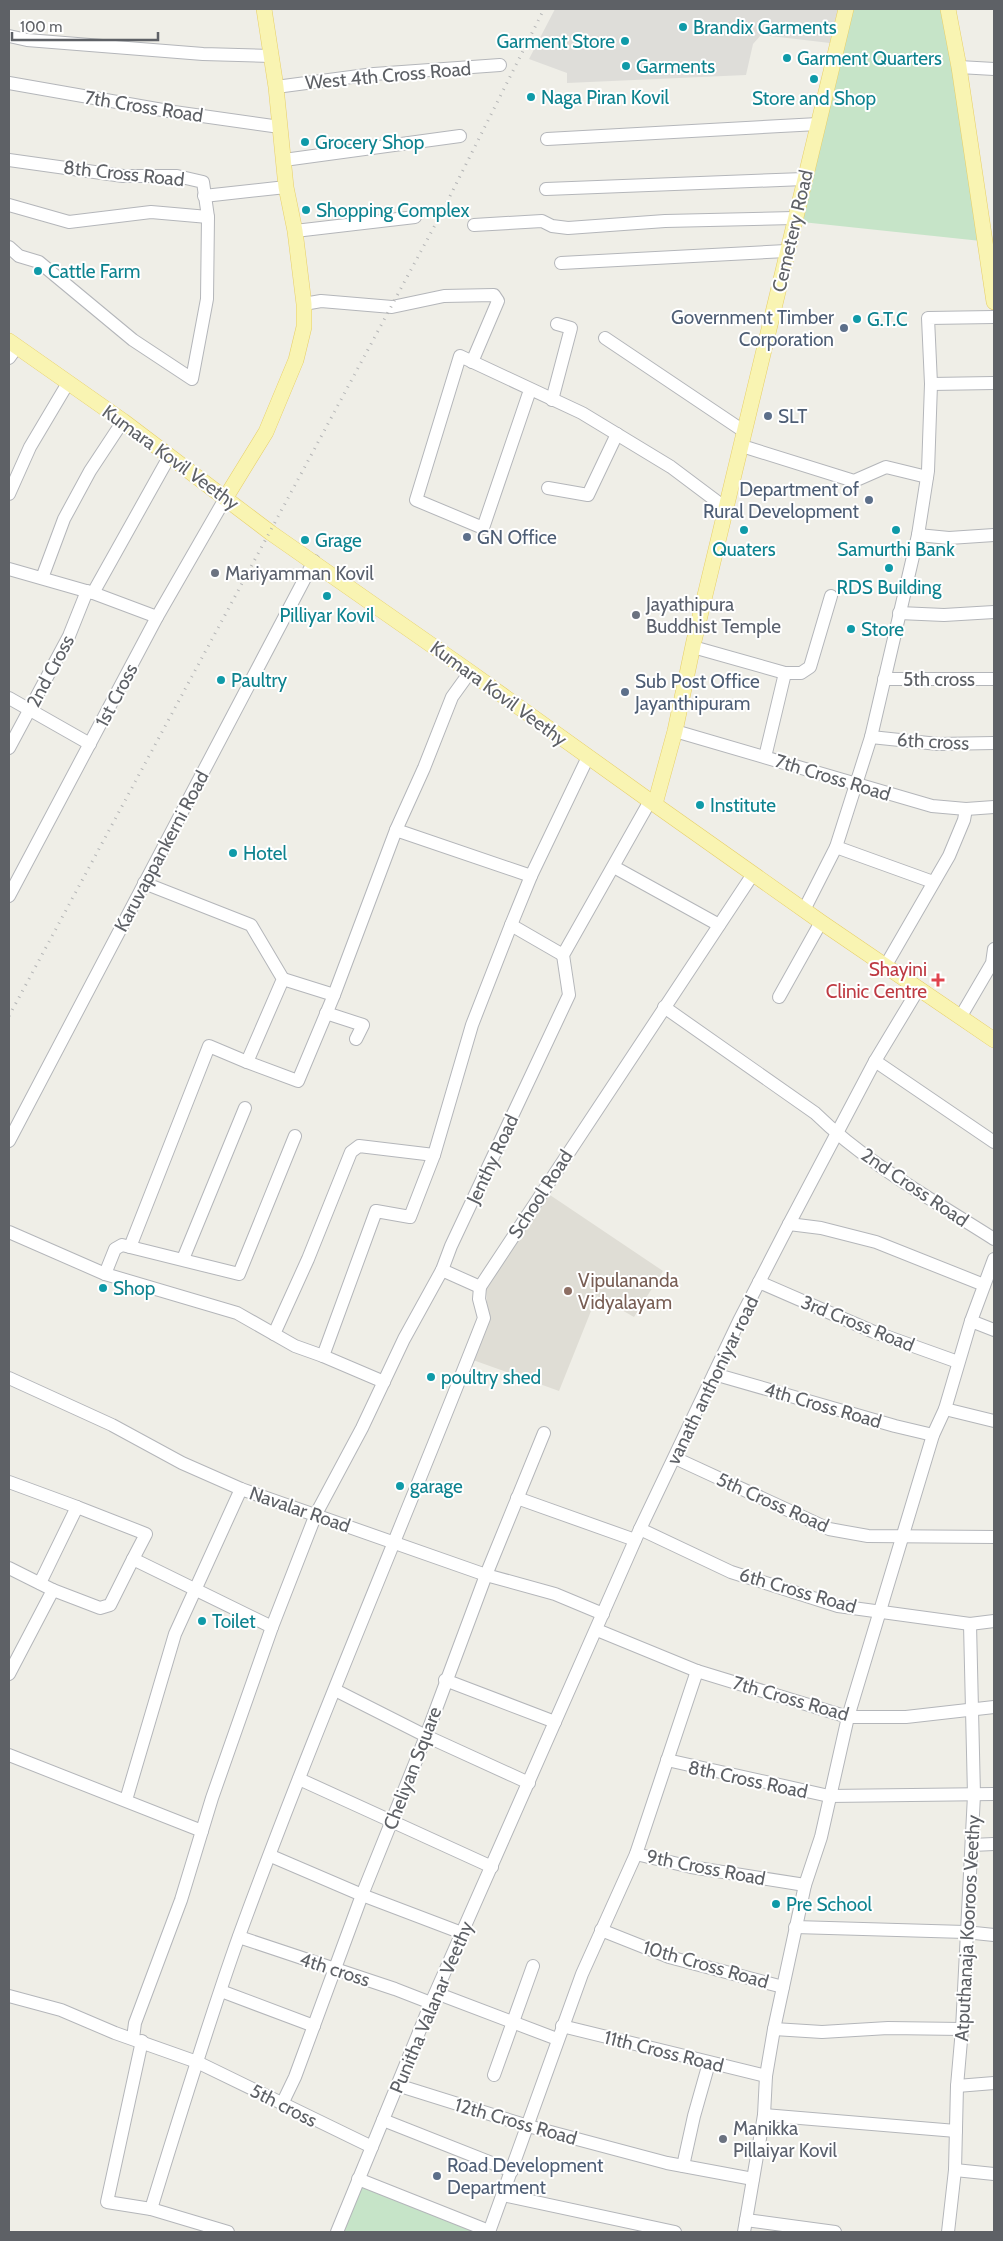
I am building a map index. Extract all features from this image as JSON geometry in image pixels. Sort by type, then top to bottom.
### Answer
[{"type":"main road","points":[[226,497],[266,432],[296,360],[304,327],[304,304],[295,231],[286,188],[276,86],[264,9]]},
{"type":"main road","name":"Cemetery Road","points":[[652,803],[675,731],[786,251],[846,9]]},
{"type":"main road","points":[[948,9],[989,235],[994,302]]},
{"type":"main road","name":"Kumara Kovil Veethy","points":[[11,348],[68,383],[123,421],[226,497],[271,533],[314,561],[820,922],[994,1040]]},
{"type":"street","points":[[9,36],[26,40],[204,54],[271,56]]},
{"type":"street","name":"West 4th Cross Road","points":[[276,86],[374,74],[500,65]]},
{"type":"street","points":[[959,67],[994,69]]},
{"type":"street","name":"7th Cross Road","points":[[9,83],[174,112],[280,127]]},
{"type":"street","points":[[547,139],[818,124]]},
{"type":"street","points":[[284,160],[460,136]]},
{"type":"street","name":"8th Cross Road","points":[[9,160],[123,176],[177,176],[203,182],[204,196],[286,188]]},
{"type":"street","points":[[546,189],[804,179]]},
{"type":"street","points":[[9,247],[19,256],[39,262],[133,340],[191,379],[207,299],[208,217],[204,196]]},
{"type":"street","points":[[9,205],[69,222],[151,212],[208,217]]},
{"type":"street","points":[[295,231],[415,217]]},
{"type":"street","points":[[474,225],[542,221],[552,226],[568,228],[684,220],[794,218]]},
{"type":"street","points":[[561,263],[786,251]]},
{"type":"street","points":[[304,304],[321,301],[392,307],[444,296],[494,294],[498,301],[472,362]]},
{"type":"street","points":[[804,910],[836,847],[871,737],[918,535],[927,477],[931,384],[928,318],[994,317]]},
{"type":"street","points":[[552,400],[570,328],[557,324]]},
{"type":"street","points":[[605,338],[744,439],[854,481],[886,467],[927,477]]},
{"type":"street","points":[[530,390],[483,528],[416,500],[460,356],[582,413],[671,467],[727,509]]},
{"type":"street","points":[[9,494],[30,447],[68,383]]},
{"type":"street","points":[[931,384],[994,383]]},
{"type":"street","points":[[42,578],[64,519],[90,471],[123,421]]},
{"type":"street","points":[[548,488],[588,495],[617,434]]},
{"type":"street","name":"2nd Cross","points":[[9,748],[69,636],[90,592],[170,457]]},
{"type":"street","name":"1st Cross","points":[[9,896],[157,617],[226,497]]},
{"type":"street","points":[[918,535],[949,538],[994,535]]},
{"type":"street","name":"Karuvappankerni Road","points":[[9,1141],[314,561]]},
{"type":"street","points":[[9,569],[90,592],[157,617]]},
{"type":"street","points":[[693,647],[784,673],[800,673],[810,667],[831,596]]},
{"type":"street","points":[[899,613],[944,615],[994,612]]},
{"type":"street","points":[[130,1247],[210,1046],[247,1062],[298,1080],[334,995],[396,830],[424,768],[452,697],[470,672]]},
{"type":"street","points":[[765,757],[784,673]]},
{"type":"street","name":"5th cross","points":[[884,679],[994,679]]},
{"type":"street","points":[[9,698],[30,708],[90,744]]},
{"type":"street","name":"7th Cross Road","points":[[675,731],[932,806],[966,809],[994,807]]},
{"type":"street","name":"6th cross","points":[[871,737],[938,744],[994,743]]},
{"type":"street","points":[[323,1356],[376,1211],[410,1217],[434,1155],[472,1025],[531,876],[588,758]]},
{"type":"street","points":[[511,926],[563,955],[652,803]]},
{"type":"street","points":[[886,965],[949,856],[964,820],[966,809]]},
{"type":"street","points":[[396,830],[531,876]]},
{"type":"street","points":[[836,847],[933,882]]},
{"type":"street","points":[[614,867],[719,925]]},
{"type":"street","name":"School Road","points":[[480,1287],[753,874]]},
{"type":"street","points":[[144,883],[251,925],[283,979],[334,995]]},
{"type":"street","points":[[779,997],[820,922]]},
{"type":"street","points":[[961,1016],[992,963],[994,948]]},
{"type":"street","name":"Jenthy Road","points":[[151,2209],[107,2202],[138,2040],[135,2023],[181,1900],[202,1831],[272,1626],[316,1514],[404,1339],[442,1270],[455,1237],[569,995],[563,955]]},
{"type":"street","points":[[247,1062],[283,979]]},
{"type":"street","name":"vanath anthoniyar road","points":[[529,1783],[637,1535],[759,1282],[875,1061],[919,988]]},
{"type":"street","name":"2nd Cross Road","points":[[664,1007],[815,1113],[836,1134],[889,1173],[994,1237]]},
{"type":"street","points":[[326,1013],[363,1025],[356,1039]]},
{"type":"street","points":[[875,1061],[994,1142]]},
{"type":"street","points":[[183,1259],[245,1108]]},
{"type":"street","points":[[105,1274],[115,1249],[122,1245],[239,1274],[295,1136]]},
{"type":"street","points":[[274,1334],[308,1259],[351,1152],[359,1146],[434,1155]]},
{"type":"street","points":[[789,1224],[821,1228],[876,1242],[984,1285]]},
{"type":"street","points":[[9,1232],[105,1274],[237,1313],[295,1346],[384,1382]]},
{"type":"street","points":[[835,2232],[745,2226],[764,2115],[766,2076],[795,1926],[805,1885],[821,1837],[848,1718],[933,1435],[945,1409],[971,1321],[994,1260]]},
{"type":"street","points":[[228,2232],[151,2209],[239,1937],[299,1779],[484,1318],[479,1299],[480,1287],[442,1270]]},
{"type":"street","name":"3rd Cross Road","points":[[759,1282],[874,1332],[958,1362]]},
{"type":"street","points":[[971,1321],[994,1330]]},
{"type":"street","name":"4th Cross Road","points":[[714,1374],[895,1426],[933,1435]]},
{"type":"street","name":"Navalar Road","points":[[9,1378],[112,1425],[182,1463],[241,1489],[486,1574],[555,1594],[603,1614]]},
{"type":"street","points":[[945,1409],[994,1421]]},
{"type":"street","name":"Cheliyan Square","points":[[282,2104],[296,2077],[362,1894],[426,1736],[445,1680],[486,1574],[544,1433]]},
{"type":"street","name":"5th Cross Road","points":[[674,1458],[829,1529],[868,1536],[994,1537]]},
{"type":"street","points":[[9,1482],[146,1534],[110,1605],[100,1608],[53,1590],[9,1568]]},
{"type":"street","points":[[126,1800],[175,1634],[241,1489]]},
{"type":"street","name":"6th Cross Road","points":[[517,1498],[637,1535],[731,1572],[838,1606],[970,1624],[994,1622]]},
{"type":"street","points":[[40,1583],[77,1507]]},
{"type":"street","points":[[133,1559],[272,1626]]},
{"type":"street","points":[[9,1674],[53,1590]]},
{"type":"street","name":"Atputhanaja Kooroos Veethy","points":[[948,2232],[955,2170],[956,2086],[962,2029],[974,1795],[970,1624]]},
{"type":"street","name":"7th Cross Road","points":[[597,1630],[697,1671],[848,1718],[906,1716],[994,1707]]},
{"type":"street","points":[[358,2179],[489,2232],[562,2026],[601,1930],[636,1854],[697,1671]]},
{"type":"street","points":[[445,1680],[555,1722]]},
{"type":"street","points":[[335,1690],[426,1736],[529,1783]]},
{"type":"street","points":[[9,1755],[202,1831]]},
{"type":"street","name":"8th Cross Road","points":[[666,1760],[829,1796],[994,1794]]},
{"type":"street","points":[[299,1779],[492,1867]]},
{"type":"street","name":"Punitha Valanar Veethy","points":[[337,2232],[433,1998],[529,1783]]},
{"type":"street","points":[[972,1845],[994,1844]]},
{"type":"street","name":"9th Cross Road","points":[[636,1854],[700,1869],[805,1885]]},
{"type":"street","points":[[271,1856],[462,1933]]},
{"type":"street","points":[[795,1926],[966,1932],[994,1935]]},
{"type":"street","name":"10th Cross Road","points":[[601,1930],[669,1957],[783,1987]]},
{"type":"street","name":"4th cross","points":[[239,1937],[335,1969],[513,2022],[557,2040]]},
{"type":"street","points":[[494,2074],[533,1966]]},
{"type":"street","points":[[221,1991],[314,2026]]},
{"type":"street","name":"5th cross","points":[[9,1996],[61,2010],[197,2062],[372,2147]]},
{"type":"street","name":"11th Cross Road","points":[[562,2026],[766,2076]]},
{"type":"street","points":[[774,2028],[822,2032],[888,2028],[962,2029]]},
{"type":"street","points":[[683,2166],[694,2116],[709,2063]]},
{"type":"street","points":[[956,2086],[994,2083]]},
{"type":"street","name":"12th Cross Road","points":[[397,2085],[528,2126],[683,2166],[753,2179]]},
{"type":"street","points":[[764,2115],[956,2130]]},
{"type":"street","points":[[383,2120],[512,2171]]},
{"type":"street","points":[[955,2170],[994,2174]]},
{"type":"street","points":[[503,2195],[675,2232]]},
{"type":"shaded area","points":[[555,9],[839,9],[830,43],[761,35],[753,44],[746,75],[567,83],[567,73],[529,59]]},
{"type":"shaded area","name":"Vipulananda Vidyalayam","points":[[547,1193],[663,1271],[634,1317],[597,1296],[559,1391],[473,1360],[488,1318],[486,1287]]},
{"type":"green space","points":[[851,9],[945,9],[981,241],[802,222]]},
{"type":"green space","points":[[362,2186],[484,2232],[342,2232]]},
{"type":"railway","points":[[9,1016],[441,214],[544,9]]},
{"type":"place","name":"Brandix Garments","points":[[683,27]]},
{"type":"place","name":"Garment Store","points":[[625,41]]},
{"type":"place","name":"Garment Quarters","points":[[787,58]]},
{"type":"place","name":"Garments","points":[[626,66]]},
{"type":"place","name":"Store and Shop","points":[[814,79]]},
{"type":"place","name":"Naga Piran Kovil","points":[[531,97]]},
{"type":"place","name":"Grocery Shop","points":[[305,142]]},
{"type":"place","name":"Shopping Complex","points":[[306,210]]},
{"type":"place","name":"Cattle Farm","points":[[38,271]]},
{"type":"place","name":"G.T.C","points":[[857,319]]},
{"type":"place","name":"Government Timber Corporation","points":[[844,328]]},
{"type":"place","name":"SLT","points":[[768,416]]},
{"type":"place","name":"Department of Rural Development","points":[[869,500]]},
{"type":"place","name":"Quaters","points":[[744,530]]},
{"type":"place","name":"Samurthi Bank","points":[[896,530]]},
{"type":"place","name":"GN Office","points":[[467,537]]},
{"type":"place","name":"Grage","points":[[305,540]]},
{"type":"place","name":"RDS Building","points":[[889,568]]},
{"type":"place","name":"Mariyamman Kovil","points":[[215,573]]},
{"type":"place","name":"Pilliyar Kovil","points":[[327,596]]},
{"type":"place","name":"Jayathipura Buddhist Temple","points":[[636,615]]},
{"type":"place","name":"Store","points":[[851,629]]},
{"type":"place","name":"Paultry","points":[[221,680]]},
{"type":"place","name":"Sub Post Office Jayanthipuram","points":[[625,692]]},
{"type":"place","name":"Institute","points":[[700,805]]},
{"type":"place","name":"Hotel","points":[[233,853]]},
{"type":"place","name":"Shayini Clinic Centre","points":[[938,980]]},
{"type":"place","name":"Shop","points":[[103,1288]]},
{"type":"place","name":"Vipulananda Vidyalayam","points":[[568,1291]]},
{"type":"place","name":"poultry shed","points":[[431,1377]]},
{"type":"place","name":"garage","points":[[400,1486]]},
{"type":"place","name":"Toilet","points":[[202,1621]]},
{"type":"place","name":"Pre School","points":[[776,1904]]},
{"type":"place","name":"Manikka Pillaiyar Kovil","points":[[723,2139]]},
{"type":"place","name":"Road Development Department","points":[[437,2176]]}]
